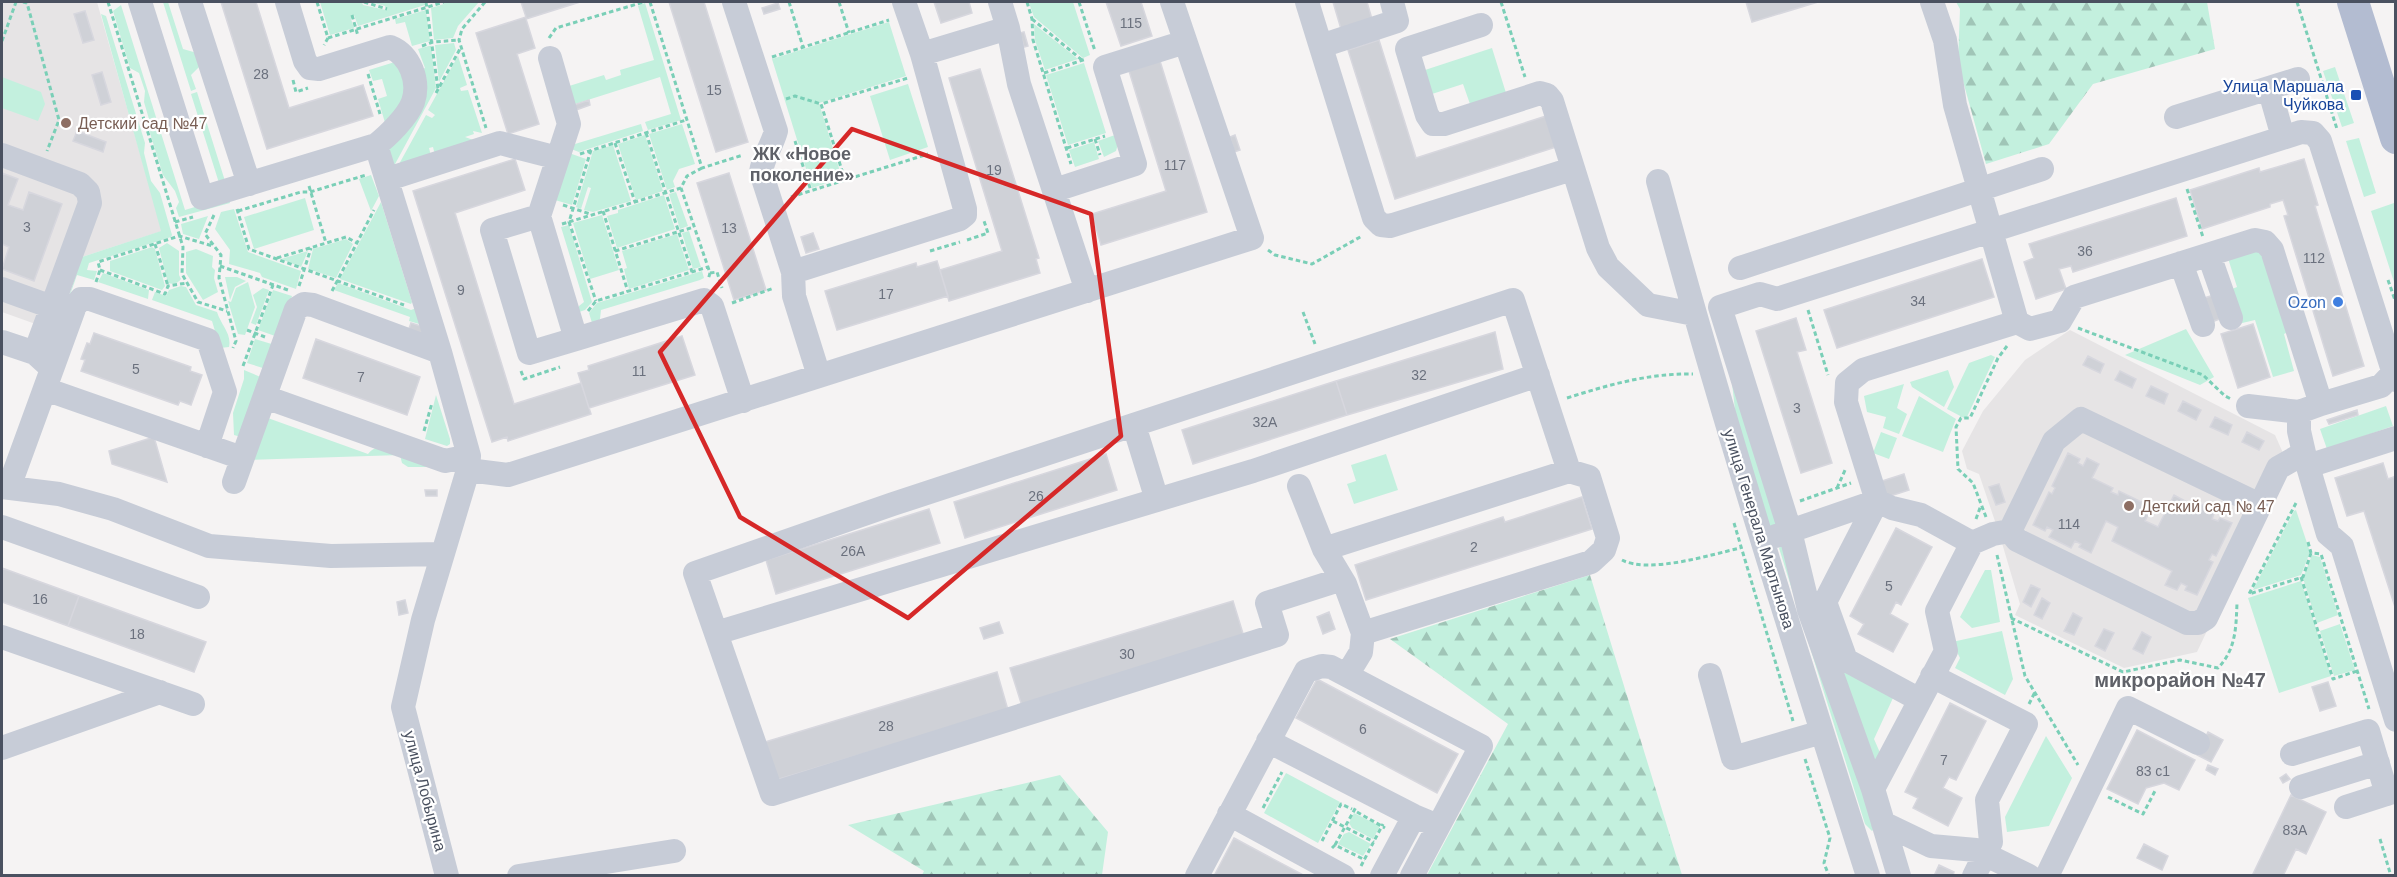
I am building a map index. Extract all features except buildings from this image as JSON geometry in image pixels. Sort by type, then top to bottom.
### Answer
[{"type":"main road","points":[[2353,2],[2396,138]]},
{"type":"street","points":[[140,2],[202,198],[376,145],[389,135],[413,103],[415,86],[409,62],[402,52],[390,47],[319,69],[310,68],[305,61],[287,2]]},
{"type":"street","points":[[190,2],[249,184]]},
{"type":"street","points":[[734,2],[776,132],[772,146],[762,161],[761,171],[793,277],[794,296],[819,376]]},
{"type":"street","points":[[1000,2],[1008,27],[1019,84],[1066,187],[1087,291]]},
{"type":"street","points":[[265,397],[445,461],[469,463],[508,475],[1252,238],[1173,2]]},
{"type":"street","points":[[1307,2],[1374,218],[1381,225],[1390,226],[1572,169]]},
{"type":"street","points":[[1932,2],[1945,40],[1955,105],[1990,231],[2020,324]]},
{"type":"street","points":[[1321,46],[1397,21],[1399,3]]},
{"type":"street","points":[[793,277],[960,219],[964,215],[965,209],[950,147],[906,8]]},
{"type":"street","points":[[1481,25],[1407,49],[1427,115],[1433,124],[1444,124],[1540,93],[1547,95],[1552,101],[1598,248],[1608,267],[1648,305],[1694,314]]},
{"type":"street","points":[[924,63],[1008,27]]},
{"type":"street","points":[[1066,187],[1135,164],[1105,67],[1185,42]]},
{"type":"street","points":[[550,58],[569,124],[542,215],[573,328]]},
{"type":"street","points":[[2176,117],[2298,79]]},
{"type":"street","points":[[2269,88],[2283,137]]},
{"type":"street","points":[[1920,700],[1846,660],[1809,609],[1790,531],[1720,307],[1760,294],[1777,299],[2283,137],[2301,132],[2313,134],[2320,141],[2394,374],[2381,386],[2310,408],[2248,406]]},
{"type":"street","points":[[380,176],[500,143],[560,153]]},
{"type":"street","points":[[207,446],[225,392],[208,340],[90,299],[81,299],[75,306],[44,370],[5,487],[59,494],[113,509],[209,546],[331,556],[441,554],[469,463],[426,303],[380,176],[376,145]]},
{"type":"street","points":[[2,155],[80,184],[88,192],[90,203],[52,307],[44,370]]},
{"type":"street","points":[[1740,268],[2042,170]]},
{"type":"street","name":"улица Генерала Мартынова","points":[[1658,181],[1712,375],[1751,544],[1822,732],[1868,876]]},
{"type":"street","points":[[542,215],[492,230],[529,354],[573,328],[714,297],[712,306],[743,401]]},
{"type":"street","points":[[1899,876],[1828,635],[1824,602],[1877,501],[1846,402],[1847,383],[1863,370],[2020,324],[2030,329],[2060,321],[2074,297],[2181,263],[2255,240],[2265,242],[2272,250],[2310,408],[2299,431],[2306,459],[2328,534],[2342,546],[2396,720]]},
{"type":"street","points":[[2209,255],[2231,318]]},
{"type":"street","points":[[2181,263],[2203,325]]},
{"type":"street","points":[[2,289],[52,307]]},
{"type":"street","points":[[1342,579],[1267,603],[1277,635],[772,794],[695,573],[893,504],[1513,300],[1569,471]]},
{"type":"street","points":[[234,482],[296,309],[304,304],[313,305],[441,352]]},
{"type":"street","points":[[2,342],[44,370],[207,446],[242,458]]},
{"type":"street","points":[[716,633],[1253,471],[1538,375]]},
{"type":"street","points":[[1873,789],[1946,651],[1937,611],[1992,536],[2054,441],[2081,419],[2260,505]]},
{"type":"street","points":[[1134,425],[1156,500]]},
{"type":"street","points":[[1751,544],[1877,501],[1892,508],[1992,536],[2017,540],[2187,623],[2198,623],[2206,618],[2278,468],[2306,459],[2396,438]]},
{"type":"street","points":[[1324,549],[1569,471],[1588,477],[1608,538],[1604,550],[1591,562],[1363,633]]},
{"type":"street","points":[[1299,486],[1324,549],[1342,579],[1363,633],[1361,652],[1347,675]]},
{"type":"street","points":[[2,527],[198,597]]},
{"type":"street","name":"улица Лобырина","points":[[441,554],[403,707],[447,876]]},
{"type":"street","points":[[2,637],[193,704]]},
{"type":"street","points":[[1197,876],[1306,671],[1322,666],[1331,667],[1347,675],[1482,746],[1412,876]]},
{"type":"street","points":[[1710,675],[1733,758],[1822,732]]},
{"type":"street","points":[[1932,676],[2026,724],[1987,800],[1991,842],[1974,876]]},
{"type":"street","points":[[2,748],[160,692]]},
{"type":"street","points":[[2047,876],[2128,708],[2198,743]]},
{"type":"street","points":[[2292,754],[2368,731],[2391,793],[2346,807]]},
{"type":"street","points":[[1268,741],[1291,754],[1359,801],[1397,816],[1438,826]]},
{"type":"street","points":[[2301,787],[2378,763]]},
{"type":"street","points":[[1229,814],[1253,827],[1362,870],[1397,816]]},
{"type":"street","points":[[1857,842],[1885,830],[1930,846],[1976,850],[2029,876]]},
{"type":"street","points":[[519,876],[674,851]]},
{"type":"path","points":[[2,41],[16,2]]},
{"type":"path","points":[[22,2],[27,3],[58,120],[40,169]]},
{"type":"path","points":[[108,2],[183,247],[182,274],[198,302],[227,311]]},
{"type":"path","points":[[364,2],[387,9]]},
{"type":"path","points":[[426,2],[438,89]]},
{"type":"path","points":[[328,38],[444,2]]},
{"type":"path","points":[[485,2],[462,28],[459,40],[491,145]]},
{"type":"path","points":[[650,2],[702,168]]},
{"type":"path","points":[[789,2],[803,47]]},
{"type":"path","points":[[839,2],[849,33]]},
{"type":"path","points":[[1027,2],[1032,19],[1033,40],[1066,148],[1066,187]]},
{"type":"path","points":[[1019,84],[1096,56],[1079,2]]},
{"type":"path","points":[[1501,2],[1531,96]]},
{"type":"path","points":[[753,63],[849,33],[906,8]]},
{"type":"path","points":[[1032,19],[1082,60]]},
{"type":"path","points":[[402,52],[433,42],[459,40]]},
{"type":"path","points":[[767,105],[795,96],[821,104],[924,63]]},
{"type":"path","points":[[821,104],[845,180]]},
{"type":"path","points":[[560,153],[579,154],[686,120]]},
{"type":"path","points":[[1066,148],[1124,130]]},
{"type":"path","points":[[646,133],[692,272]]},
{"type":"path","points":[[615,143],[635,202]]},
{"type":"path","points":[[714,297],[710,273],[681,188],[687,176],[702,168],[772,146]]},
{"type":"path","points":[[770,203],[950,147]]},
{"type":"path","points":[[591,150],[569,222],[596,301]]},
{"type":"path","points":[[303,167],[326,243]]},
{"type":"path","points":[[2181,170],[2209,255]]},
{"type":"path","points":[[238,211],[301,192],[380,176]]},
{"type":"path","points":[[542,215],[569,222],[681,188]]},
{"type":"path","points":[[236,205],[249,249],[410,307],[426,303]]},
{"type":"path","points":[[542,215],[573,209],[592,215]]},
{"type":"path","points":[[603,211],[628,292]]},
{"type":"path","points":[[925,247],[932,252],[988,233],[981,212]]},
{"type":"path","points":[[1252,238],[1275,255],[1312,264],[1381,225]]},
{"type":"path","points":[[615,251],[694,227]]},
{"type":"path","points":[[90,299],[100,270],[98,262],[179,236],[214,247]]},
{"type":"path","points":[[275,259],[346,237],[357,243]]},
{"type":"path","points":[[100,270],[165,294],[168,286],[155,244]]},
{"type":"path","points":[[220,266],[296,292],[311,248]]},
{"type":"path","points":[[573,328],[596,301],[708,267]]},
{"type":"path","points":[[710,273],[717,272],[714,297]]},
{"type":"path","points":[[728,304],[793,277]]},
{"type":"path","points":[[168,286],[187,283]]},
{"type":"path","points":[[243,366],[273,285]]},
{"type":"path","points":[[1303,312],[1321,363]]},
{"type":"path","points":[[2060,321],[2203,375],[2225,396],[2248,406]]},
{"type":"path","points":[[2020,324],[1998,358],[1970,418],[1961,418],[1956,427],[1958,470],[1974,483],[1992,536],[2025,676],[2084,774]]},
{"type":"path","points":[[1548,404],[1616,383],[1671,374],[1712,375]]},
{"type":"path","points":[[1782,507],[1870,477]]},
{"type":"path","points":[[2293,493],[2299,513]]},
{"type":"path","points":[[2296,503],[2249,594],[2301,577]]},
{"type":"path","points":[[2305,533],[2312,553],[2301,577],[2333,679],[2357,671]]},
{"type":"path","points":[[1604,550],[1631,565],[1675,563],[1751,544]]},
{"type":"path","points":[[2312,553],[2321,554],[2371,715]]},
{"type":"path","points":[[1253,827],[1291,754]]},
{"type":"path","points":[[2099,793],[2143,814],[2156,790]]},
{"type":"path","points":[[1329,851],[1335,845],[1359,801]]},
{"type":"path","points":[[1318,849],[1341,804],[1359,801],[1397,816]]},
{"type":"path","points":[[1386,829],[1397,816]]},
{"type":"path","points":[[1335,845],[1362,870],[1374,842],[1397,816]]},
{"type":"path","points":[[1332,820],[1374,842]]},
{"type":"path","points":[[2380,839],[2391,876]]},
{"type":"highlighted area","points":[[852,129],[1091,214],[1121,436],[908,618],[740,517],[660,352]]},
{"type":"shaded area","name":"Детский сад №47","points":[[2,2],[97,2],[162,231],[82,257],[55,331],[2,312]]},
{"type":"shaded area","name":"Детский сад № 47","points":[[2070,330],[2275,435],[2287,462],[2197,652],[2124,668],[2015,615],[2020,604],[1999,533],[1979,474],[1967,469],[1962,451],[1983,411],[2025,360]]},
{"type":"green space","points":[[163,2],[168,2],[183,49],[197,53],[201,65],[191,75],[196,89],[191,91]]},
{"type":"green space","points":[[320,2],[362,2],[363,5],[386,10],[385,6],[370,2],[424,2],[425,5],[358,26],[354,15],[351,19],[354,28],[330,35]]},
{"type":"green space","points":[[446,2],[479,2],[458,26],[453,38],[434,40],[431,8]]},
{"type":"green space","points":[[1073,2],[1090,55],[1083,58],[1034,17],[1029,3]]},
{"type":"green space","points":[[1956,2],[2207,2],[2215,49],[2093,84],[2049,144],[1986,164],[1958,63],[1960,9]]},
{"type":"green space","points":[[645,3],[681,120],[648,130],[645,122],[671,114],[660,77],[572,105],[566,87],[604,75],[606,80],[621,75],[620,70],[654,60],[638,6]]},
{"type":"green space","points":[[121,5],[185,210],[228,197],[230,203],[179,217],[176,208],[179,202],[175,191],[163,175],[150,133],[151,126],[144,102],[145,91],[139,73],[130,68],[113,11]]},
{"type":"green space","points":[[426,10],[430,41],[412,46],[405,22],[396,24],[395,19]]},
{"type":"green space","points":[[101,14],[106,16],[145,143],[144,153],[151,181],[160,193],[172,235],[89,263],[87,270],[97,271],[94,280],[77,275],[51,349],[82,257],[161,231]]},
{"type":"green space","points":[[889,22],[906,76],[819,103],[842,178],[812,188],[772,59]]},
{"type":"green space","points":[[1034,24],[1078,59],[1045,70],[1035,40]]},
{"type":"green space","points":[[454,43],[456,50],[439,82],[435,45]]},
{"type":"green space","points":[[431,46],[436,88],[394,166],[388,153],[419,71],[425,68],[418,49]]},
{"type":"green space","points":[[1492,48],[1506,93],[1470,104],[1463,84],[1432,94],[1425,70]]},
{"type":"green space","points":[[458,56],[467,85],[460,88],[461,91],[468,90],[482,133],[473,131],[474,134],[465,137],[476,141],[435,155],[433,147],[429,148],[431,156],[398,166],[426,115],[432,118],[435,115],[428,110]]},
{"type":"green space","points":[[398,61],[408,90],[386,126],[378,99],[387,96],[382,79],[373,81],[369,70]]},
{"type":"green space","points":[[1084,63],[1106,133],[1068,145],[1046,75]]},
{"type":"green space","points":[[2335,67],[2354,123],[2342,127],[2323,71]]},
{"type":"green space","points":[[2,77],[41,92],[45,104],[38,121],[2,108]]},
{"type":"green space","points":[[908,84],[928,147],[890,160],[870,96]]},
{"type":"green space","points":[[197,92],[225,181],[219,183],[191,94]]},
{"type":"green space","points":[[641,124],[643,131],[579,152],[571,149],[575,144]]},
{"type":"green space","points":[[682,124],[695,164],[679,169],[673,181],[675,187],[667,190],[649,134]]},
{"type":"green space","points":[[645,135],[663,191],[636,200],[618,144]]},
{"type":"green space","points":[[1115,135],[1118,144],[1116,151],[1104,157],[1098,141]]},
{"type":"green space","points":[[2359,138],[2376,193],[2364,197],[2346,141]]},
{"type":"green space","points":[[1094,142],[1099,159],[1075,167],[1069,150]]},
{"type":"green space","points":[[613,145],[631,201],[593,212],[584,210],[591,188],[588,187],[581,209],[576,207],[593,151]]},
{"type":"green space","points":[[569,153],[586,159],[572,205],[555,200]]},
{"type":"green space","points":[[371,175],[379,196],[371,211],[359,179]]},
{"type":"green space","points":[[676,192],[688,226],[680,229],[669,194]]},
{"type":"green space","points":[[664,195],[675,229],[617,248],[607,216],[618,213],[618,210]]},
{"type":"green space","points":[[305,198],[314,230],[254,249],[244,217]]},
{"type":"green space","points":[[381,202],[412,302],[411,304],[340,279]]},
{"type":"green space","points":[[2394,203],[2396,205],[2395,285],[2371,211]]},
{"type":"green space","points":[[234,209],[248,252],[301,271],[296,289],[262,277],[260,273],[229,264],[230,250],[215,229],[221,212]]},
{"type":"green space","points":[[602,215],[619,270],[590,279],[573,223]]},
{"type":"green space","points":[[208,216],[199,239],[183,234],[181,224]]},
{"type":"green space","points":[[569,225],[592,302],[585,310],[576,313],[584,302],[561,227]]},
{"type":"green space","points":[[689,231],[701,267],[693,269],[682,233]]},
{"type":"green space","points":[[677,234],[689,270],[629,289],[624,269],[627,268],[622,251]]},
{"type":"green space","points":[[346,239],[353,244],[336,278],[308,269],[313,249]]},
{"type":"green space","points":[[167,243],[179,251],[181,279],[174,284],[168,283],[159,248]]},
{"type":"green space","points":[[152,247],[155,249],[165,286],[162,290],[110,271],[110,261]]},
{"type":"green space","points":[[196,249],[213,256],[212,267],[215,270],[214,278],[218,292],[203,300],[186,273],[186,252]]},
{"type":"green space","points":[[2260,250],[2288,332],[2284,334],[2294,371],[2273,377],[2255,320],[2238,324],[2227,291],[2237,287],[2227,255]]},
{"type":"green space","points":[[308,251],[301,267],[281,259]]},
{"type":"green space","points":[[702,271],[704,278],[700,280],[601,310],[600,319],[593,326],[589,313],[597,303]]},
{"type":"green space","points":[[103,273],[149,290],[148,299],[98,282]]},
{"type":"green space","points":[[225,277],[237,277],[246,281],[235,287],[230,300]]},
{"type":"green space","points":[[248,282],[255,307],[245,335],[238,334],[228,301],[231,302],[236,288]]},
{"type":"green space","points":[[338,283],[411,310],[419,307],[426,326],[409,321],[410,317],[334,290]]},
{"type":"green space","points":[[181,286],[186,287],[196,305],[217,312],[228,334],[229,347],[220,348],[212,321],[152,300],[155,292],[166,296],[169,290]]},
{"type":"green space","points":[[263,288],[269,290],[256,325],[251,323],[257,307],[253,295]]},
{"type":"green space","points":[[273,290],[292,296],[278,337],[258,330]]},
{"type":"green space","points":[[2186,329],[2214,377],[2200,385],[2125,355]]},
{"type":"green space","points":[[255,339],[275,345],[266,369],[247,363]]},
{"type":"green space","points":[[1991,355],[1995,357],[1966,419],[1947,409],[1969,363]]},
{"type":"green space","points":[[1730,365],[1781,527],[1769,526],[1736,419]]},
{"type":"green space","points":[[244,370],[263,378],[241,437],[234,435],[233,413],[244,379]]},
{"type":"green space","points":[[1948,370],[1954,387],[1944,407],[1912,387],[1910,382]]},
{"type":"green space","points":[[1904,384],[1897,408],[1907,414],[1899,434],[1883,428],[1886,417],[1867,412],[1864,396]]},
{"type":"green space","points":[[436,395],[450,439],[450,444],[447,446],[425,439]]},
{"type":"green space","points":[[1919,396],[1956,419],[1943,452],[1902,436]]},
{"type":"green space","points":[[2386,406],[2393,426],[2327,449],[2320,429]]},
{"type":"green space","points":[[265,417],[368,454],[374,449],[388,447],[428,464],[426,467],[408,467],[402,463],[400,455],[250,460]]},
{"type":"green space","points":[[1881,432],[1897,438],[1889,459],[1873,453]]},
{"type":"green space","points":[[1386,454],[1398,490],[1354,504],[1347,484],[1356,481],[1351,465]]},
{"type":"green space","points":[[2296,510],[2310,552],[2301,575],[2253,590],[2294,511]]},
{"type":"green space","points":[[1784,543],[1876,827],[1872,831],[1865,824],[1779,548]]},
{"type":"green space","points":[[2312,555],[2320,557],[2338,615],[2317,623],[2303,578]]},
{"type":"green space","points":[[1985,570],[1991,570],[2000,622],[1972,628],[1960,617]]},
{"type":"green space","points":[[1590,575],[1682,875],[1427,875],[1508,724],[1390,639]]},
{"type":"green space","points":[[2301,581],[2331,676],[2279,693],[2248,598]]},
{"type":"green space","points":[[2340,624],[2355,670],[2334,676],[2320,631]]},
{"type":"green space","points":[[2002,631],[2013,679],[2005,695],[1955,668],[1960,658],[1952,642]]},
{"type":"green space","points":[[1839,665],[1893,698],[1874,739],[1881,755],[1875,772]]},
{"type":"green space","points":[[2046,736],[2072,778],[2049,826],[2007,832],[2005,817]]},
{"type":"green space","points":[[1286,773],[1340,802],[1318,843],[1264,813]]},
{"type":"green space","points":[[1060,775],[1108,832],[1102,875],[922,875],[924,871],[848,825]]},
{"type":"green space","points":[[1354,813],[1380,826],[1373,839],[1352,828],[1349,823]]},
{"type":"green space","points":[[1349,832],[1371,844],[1363,856],[1338,844],[1344,834]]},
{"type":"place","name":"Улица Маршала Чуйкова","points":[[2356,95]]},
{"type":"place","name":"Детский сад №47","points":[[66,123]]},
{"type":"place","name":"Ozon","points":[[2338,302]]},
{"type":"place","name":"Детский сад № 47","points":[[2129,506]]},
{"type":"district","name":"ЖК «Новое поколение»","points":[[802,164]]},
{"type":"district","name":"микрорайон №47","points":[[2180,680]]}]
